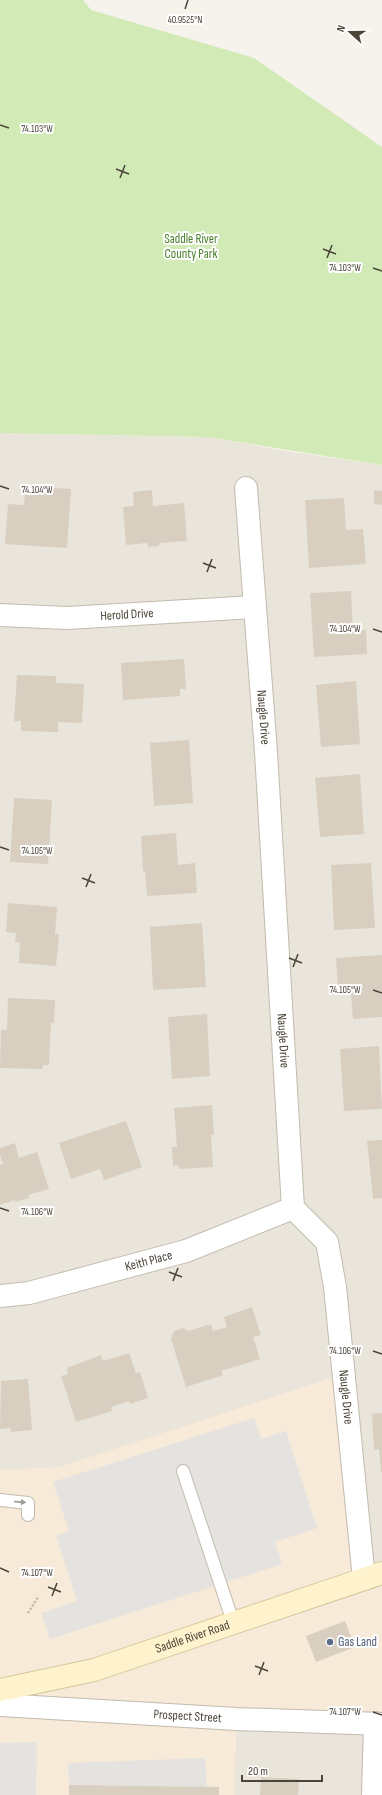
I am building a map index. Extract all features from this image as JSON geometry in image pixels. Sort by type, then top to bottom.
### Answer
[{"type":"main road","name":"Saddle River Road","points":[[0,1690],[94,1670],[373,1576]]},
{"type":"street","name":"Naugle Drive","points":[[246,488],[266,759],[293,1208],[327,1242],[335,1287],[373,1576]]},
{"type":"street","name":"Herold Drive","points":[[0,615],[67,618],[254,607]]},
{"type":"street","name":"Keith Place","points":[[0,1296],[29,1292],[186,1251],[293,1208]]},
{"type":"street","name":"Prospect Street","points":[[0,1705],[236,1719],[379,1724]]},
{"type":"street","points":[[373,1795],[379,1724]]},
{"type":"lane","points":[[183,1471],[233,1622]]},
{"type":"lane","points":[[0,1500],[28,1503],[28,1515]]},
{"type":"path","points":[[28,1613],[38,1597]]},
{"type":"shaded area","points":[[0,433],[208,437],[286,451],[382,465],[382,1795],[0,1795]]},
{"type":"shaded area","points":[[343,1374],[364,1578],[382,1573],[382,1724],[237,1719],[234,1795],[0,1795],[0,1470],[60,1467]]},
{"type":"shaded area","points":[[254,1418],[261,1439],[286,1431],[317,1528],[275,1542],[282,1564],[50,1639],[41,1613],[77,1601],[56,1536],[69,1531],[53,1482]]},
{"type":"shaded area","points":[[37,1742],[36,1795],[0,1795],[0,1743]]},
{"type":"shaded area","points":[[205,1758],[207,1787],[69,1785],[68,1763]]},
{"type":"green space","name":"Saddle River County Park","points":[[0,0],[83,0],[91,10],[254,58],[382,147],[382,465],[208,437],[0,433]]},
{"type":"building","points":[[36,487],[71,489],[67,548],[5,544],[8,504],[24,505],[25,494],[35,495]]},
{"type":"building","points":[[152,490],[153,506],[184,503],[187,541],[159,543],[159,546],[148,547],[147,543],[126,545],[123,507],[134,506],[133,492]]},
{"type":"building","points":[[374,490],[382,491],[382,505],[374,504]]},
{"type":"building","points":[[344,498],[346,530],[363,529],[366,564],[309,568],[305,500]]},
{"type":"building","points":[[351,591],[353,631],[366,630],[367,654],[314,657],[310,593]]},
{"type":"building","points":[[184,659],[186,689],[180,689],[180,696],[123,700],[121,663]]},
{"type":"building","points":[[17,675],[56,676],[56,683],[84,684],[82,723],[58,722],[58,732],[21,731],[21,721],[14,721]]},
{"type":"building","points":[[356,681],[360,744],[321,747],[316,685]]},
{"type":"building","points":[[189,740],[193,803],[154,806],[150,743]]},
{"type":"building","points":[[360,774],[364,834],[320,837],[315,778]]},
{"type":"building","points":[[14,798],[52,800],[48,864],[10,862]]},
{"type":"building","points":[[176,833],[178,865],[195,863],[197,893],[147,896],[145,871],[143,871],[141,836]]},
{"type":"building","points":[[371,863],[375,928],[334,930],[331,865]]},
{"type":"building","points":[[8,903],[57,907],[55,934],[59,934],[56,966],[19,963],[20,942],[15,942],[16,933],[6,932]]},
{"type":"building","points":[[202,923],[206,987],[153,990],[150,927]]},
{"type":"building","points":[[382,955],[382,1017],[353,1019],[351,994],[349,994],[348,988],[338,989],[336,958]]},
{"type":"building","points":[[8,998],[55,1000],[54,1023],[51,1023],[49,1065],[43,1065],[43,1069],[0,1068],[1,1030],[7,1030]]},
{"type":"building","points":[[207,1014],[210,1076],[172,1079],[168,1017]]},
{"type":"building","points":[[379,1046],[382,1109],[344,1111],[340,1049]]},
{"type":"building","points":[[212,1105],[214,1135],[211,1135],[213,1167],[179,1169],[178,1165],[173,1166],[172,1147],[177,1147],[174,1108]]},
{"type":"building","points":[[126,1121],[142,1167],[104,1180],[100,1169],[71,1179],[59,1143]]},
{"type":"building","points":[[382,1140],[382,1198],[373,1199],[367,1141]]},
{"type":"building","points":[[15,1143],[19,1158],[37,1152],[49,1189],[28,1195],[29,1198],[15,1202],[15,1200],[0,1205],[0,1165],[3,1164],[0,1155],[0,1148]]},
{"type":"building","points":[[252,1307],[261,1335],[253,1337],[260,1359],[221,1371],[223,1375],[186,1387],[171,1339],[174,1331],[183,1328],[189,1331],[211,1324],[213,1331],[227,1327],[224,1317]]},
{"type":"building","points":[[129,1353],[136,1373],[140,1372],[148,1398],[130,1404],[129,1401],[111,1407],[112,1411],[76,1422],[61,1376],[68,1374],[67,1368],[101,1355],[103,1361]]},
{"type":"building","points":[[28,1379],[32,1430],[11,1432],[11,1428],[0,1429],[1,1381]]},
{"type":"building","points":[[382,1413],[381,1472],[379,1449],[374,1450],[372,1414]]},
{"type":"building","name":"Gas Land","points":[[345,1621],[355,1647],[316,1662],[306,1636]]},
{"type":"building","points":[[261,1777],[299,1779],[298,1795],[260,1795]]},
{"type":"building","points":[[69,1785],[219,1787],[219,1795],[69,1795]]},
{"type":"place","name":"Gas Land","points":[[330,1642]]}]
